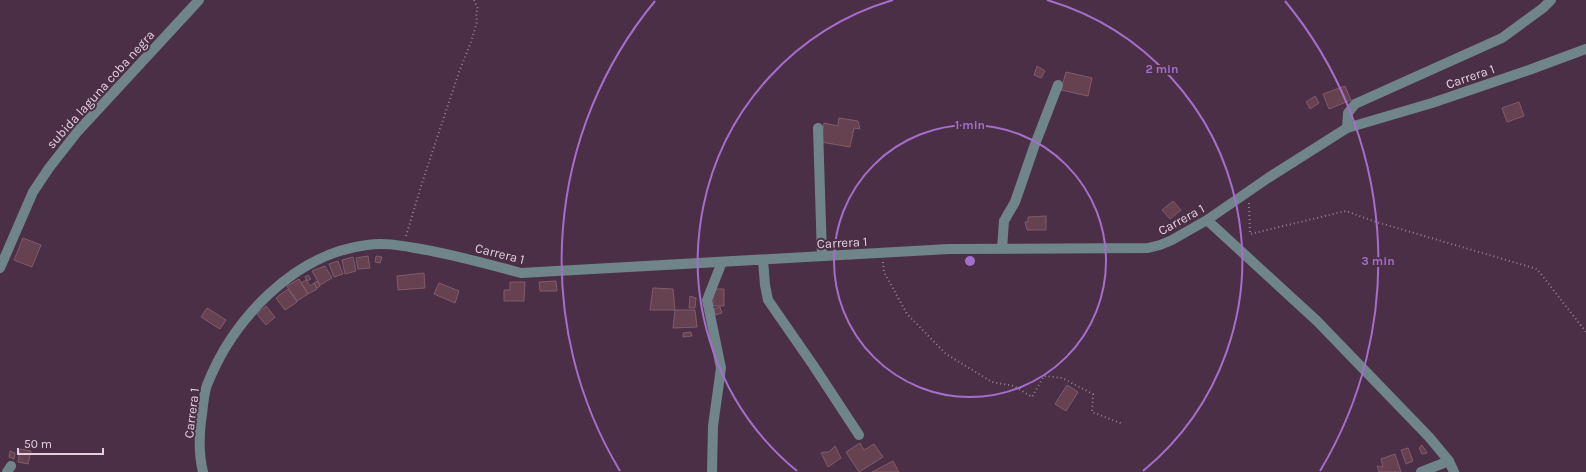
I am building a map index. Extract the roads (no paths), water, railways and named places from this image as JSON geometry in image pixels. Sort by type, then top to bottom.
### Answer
[{"type":"street","name":"subida laguna coba negra","points":[[0,268],[33,192],[49,168],[78,131],[199,0]]},
{"type":"street","points":[[1347,128],[1348,113],[1355,104],[1502,38],[1543,8],[1551,0]]},
{"type":"street","name":"Carrera 1","points":[[203,472],[201,464],[200,434],[207,387],[224,349],[246,318],[270,291],[298,272],[344,248],[369,244],[390,244],[458,256],[521,273],[949,249],[1148,248],[1166,243],[1207,220],[1268,178],[1347,128],[1432,103],[1529,70],[1586,48]]},
{"type":"street","points":[[1002,249],[1004,221],[1015,202],[1058,85]]},
{"type":"street","points":[[818,128],[822,256]]},
{"type":"street","points":[[1207,220],[1317,321],[1429,437],[1449,461],[1454,472]]},
{"type":"street","points":[[763,260],[768,300],[813,364],[859,435]]},
{"type":"street","points":[[712,472],[713,426],[721,368],[707,300],[722,262]]},
{"type":"street","points":[[1421,472],[1449,461]]}]
